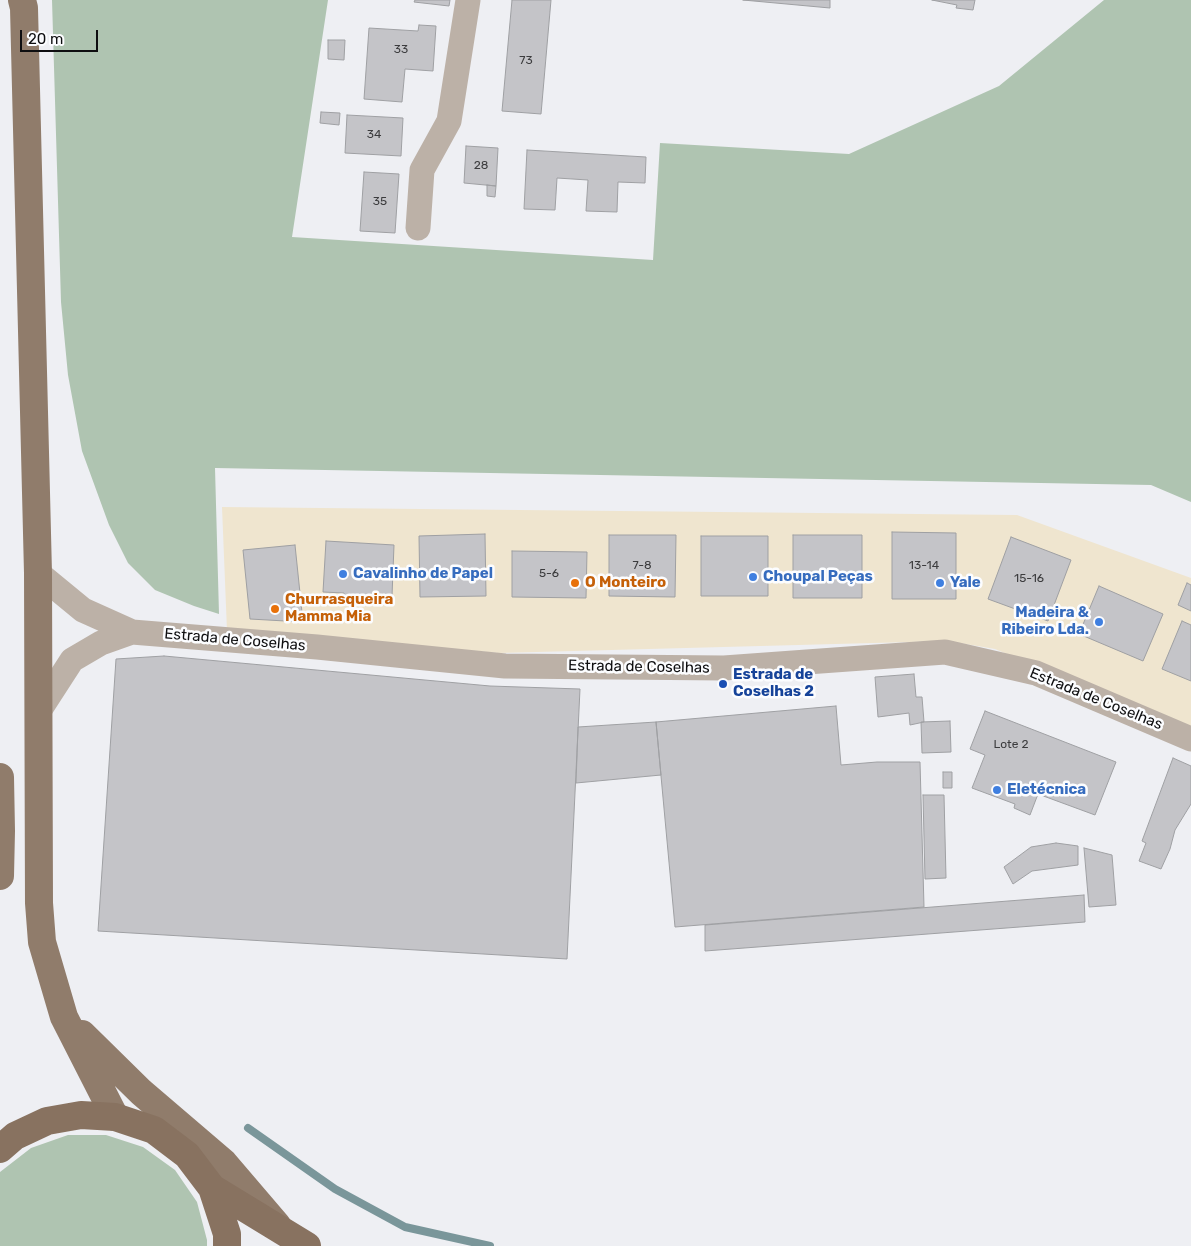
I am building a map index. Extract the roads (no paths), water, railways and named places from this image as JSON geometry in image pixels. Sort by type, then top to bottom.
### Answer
[{"type":"highway","points":[[0,1149],[15,1136],[47,1121],[81,1115],[115,1116],[154,1130],[187,1155],[212,1188],[227,1234],[227,1246]]},
{"type":"highway","points":[[212,1188],[295,1239]]},
{"type":"main road","points":[[22,0],[24,8],[38,573],[39,903],[42,942],[64,1017],[115,1116]]},
{"type":"main road","points":[[0,777],[0,876]]},
{"type":"main road","points":[[64,1017],[141,1092],[224,1163],[295,1239]]},
{"type":"street","points":[[418,228],[422,170],[448,121],[468,0]]},
{"type":"street","name":"Estrada de Coselhas","points":[[38,573],[83,610],[132,632],[318,647],[505,666],[724,668],[946,652],[1036,673],[1191,739]]},
{"type":"street","name":"Estrada de Coselhas","points":[[39,711],[72,660],[101,643],[132,632]]},
{"type":"waterway","points":[[248,1128],[335,1189],[405,1227],[490,1246]]},
{"type":"place","name":"Cavalinho de Papel","points":[[343,574]]},
{"type":"place","name":"Choupal Peças","points":[[753,577]]},
{"type":"place","name":"O Monteiro","points":[[575,583]]},
{"type":"place","name":"Yale","points":[[940,583]]},
{"type":"place","name":"Churrasqueira Mamma Mia","points":[[275,609]]},
{"type":"place","name":"Madeira & Ribeiro Lda.","points":[[1099,622]]},
{"type":"place","name":"Estrada de Coselhas 2","points":[[723,684]]},
{"type":"place","name":"Eletécnica","points":[[997,790]]}]
